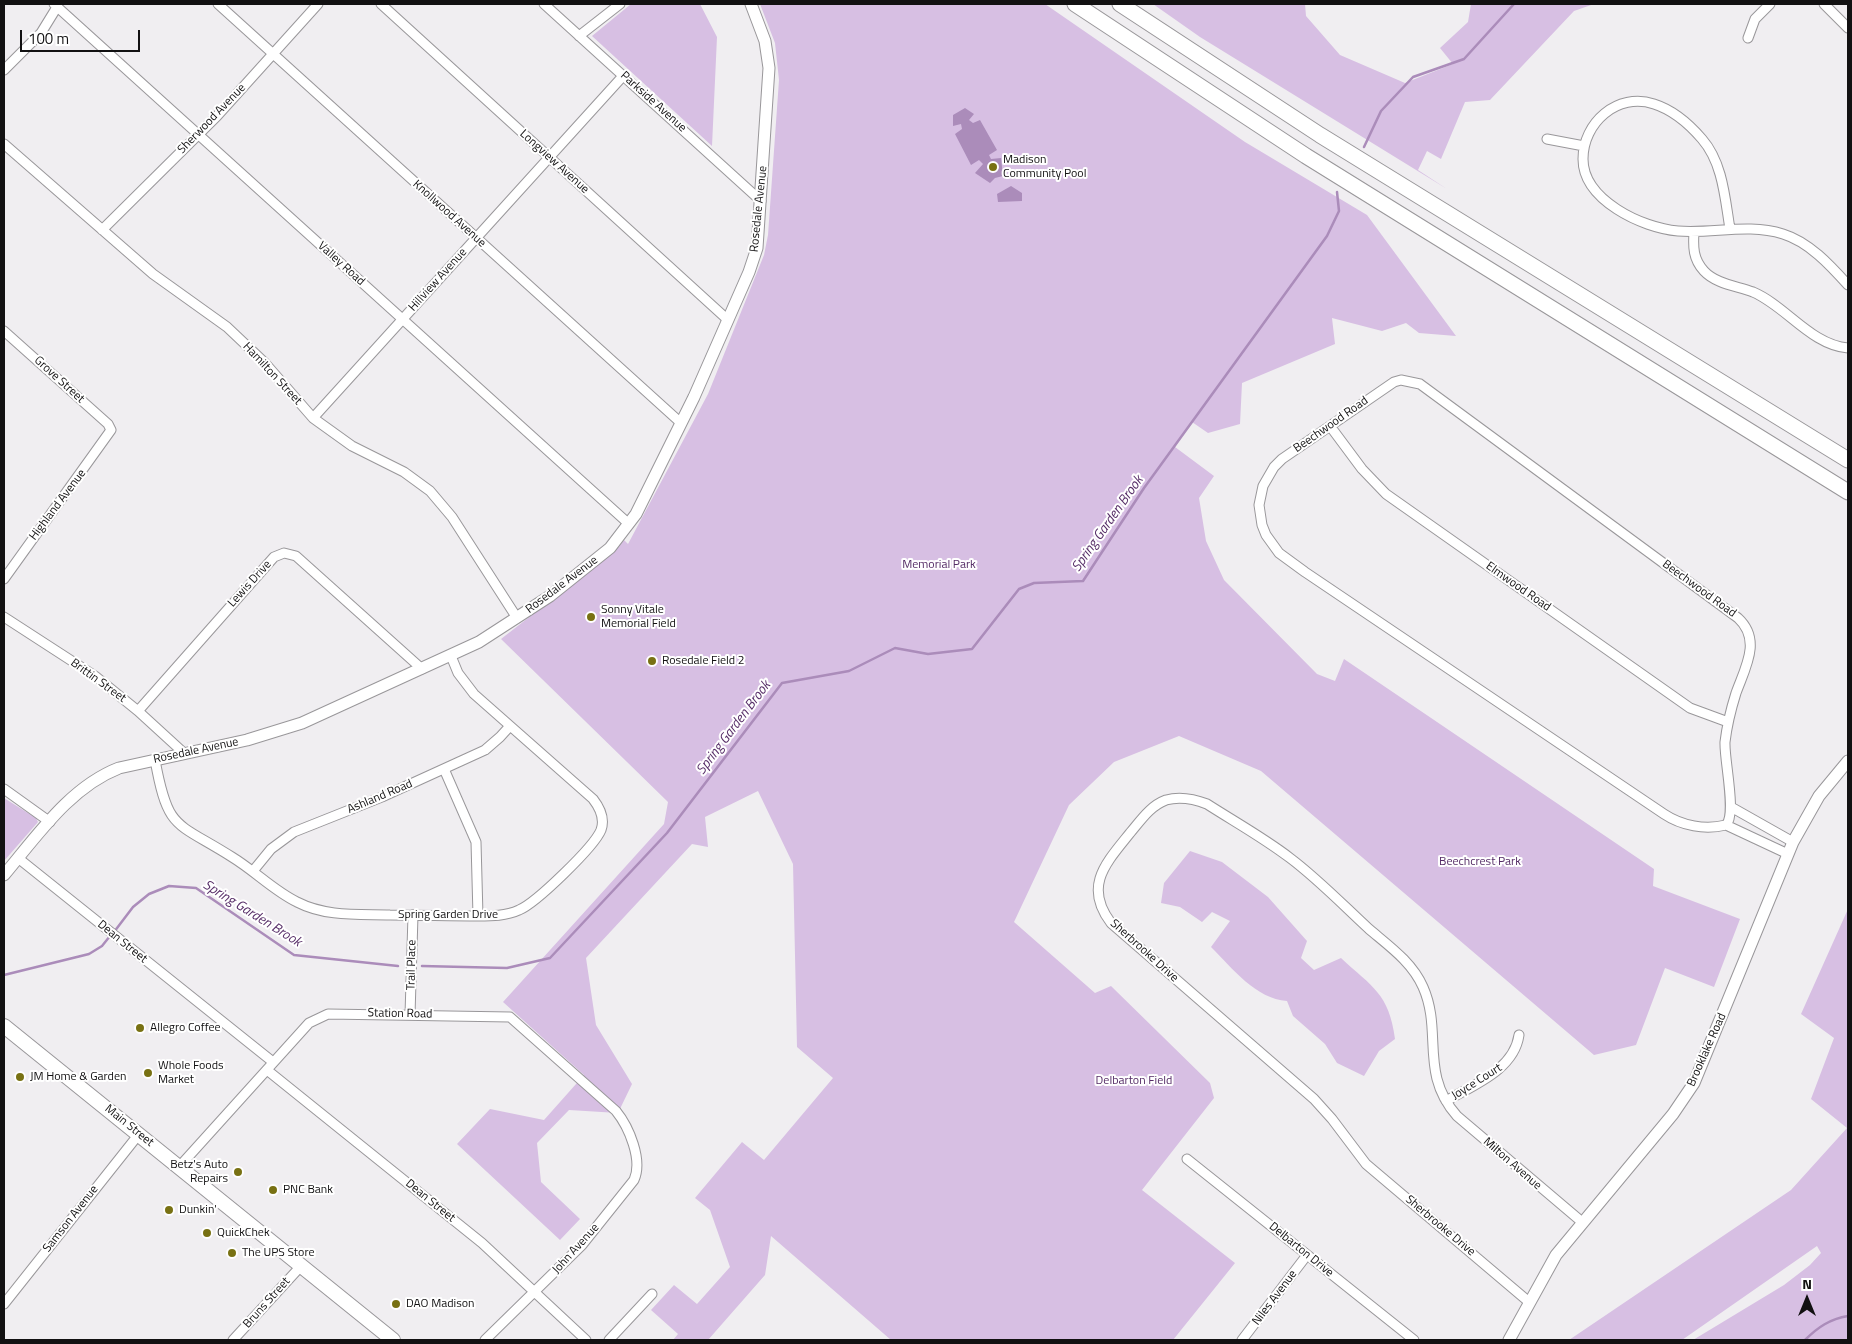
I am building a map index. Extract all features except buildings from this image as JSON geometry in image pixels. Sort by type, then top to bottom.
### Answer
[{"type":"highway","points":[[1075,4],[1306,156],[1848,492]]},
{"type":"highway","points":[[1120,4],[1320,135],[1848,460]]},
{"type":"main road","name":"Main Street","points":[[4,1026],[394,1340]]},
{"type":"street","name":"Knollwood Avenue","points":[[218,4],[681,423]]},
{"type":"street","name":"Sherwood Avenue","points":[[102,230],[199,134],[318,4]]},
{"type":"street","name":"Longview Avenue","points":[[381,4],[728,320]]},
{"type":"street","name":"Parkside Avenue","points":[[544,4],[761,201]]},
{"type":"street","points":[[579,36],[620,4]]},
{"type":"street","name":"Rosedale Avenue","points":[[4,875],[50,822],[94,780],[119,768],[276,733],[302,723],[479,642],[566,585],[610,548],[629,524],[681,423],[753,260],[758,237],[770,68],[765,41],[750,4]]},
{"type":"street","points":[[1748,38],[1755,18],[1770,4]]},
{"type":"street","points":[[1824,4],[1848,28]]},
{"type":"street","points":[[4,70],[42,33],[55,5]]},
{"type":"street","name":"Valley Road","points":[[55,5],[629,524]]},
{"type":"street","name":"Hillview Avenue","points":[[313,418],[623,76]]},
{"type":"street","points":[[1730,229],[1723,188],[1710,151],[1690,127],[1662,107],[1639,101],[1620,104],[1610,109],[1594,124],[1584,146],[1585,175],[1600,198],[1648,224],[1676,231],[1768,230],[1798,240],[1848,285]]},
{"type":"street","points":[[1547,139],[1584,146]]},
{"type":"street","name":"Hamilton Street","points":[[4,144],[153,274],[204,309],[239,339],[313,418],[352,446],[404,472],[430,491],[452,517],[517,618]]},
{"type":"street","points":[[1694,232],[1695,256],[1710,276],[1767,299],[1807,330],[1833,344],[1848,348]]},
{"type":"street","name":"Grove Street","points":[[4,331],[108,424],[112,430]]},
{"type":"street","name":"Beechwood Road","points":[[1726,825],[1732,808],[1725,758],[1728,722],[1750,650],[1749,634],[1738,618],[1420,384],[1408,379],[1394,382],[1282,459],[1271,472],[1263,486],[1259,506],[1262,525],[1272,545],[1279,553],[1673,820],[1704,827],[1726,825],[1788,854]]},
{"type":"street","name":"Elmwood Road","points":[[1330,426],[1362,470],[1386,494],[1690,708],[1728,722]]},
{"type":"street","name":"Highland Avenue","points":[[4,579],[109,437],[112,430]]},
{"type":"street","name":"Lewis Drive","points":[[138,711],[274,557],[284,553],[296,556],[422,669]]},
{"type":"street","name":"Brittin Street","points":[[4,617],[95,676],[138,711],[185,754]]},
{"type":"street","name":"Spring Garden Drive","points":[[155,760],[162,798],[176,821],[187,832],[253,871],[285,896],[309,908],[340,914],[478,916],[508,914],[525,907],[541,897],[597,838],[602,824],[600,810],[593,799],[474,694],[461,678],[451,656]]},
{"type":"street","name":"Ashland Road","points":[[253,871],[271,849],[294,832],[382,798],[485,750],[500,738],[510,726]]},
{"type":"street","name":"Brooklake Road","points":[[1509,1340],[1556,1255],[1674,1114],[1694,1083],[1793,842],[1819,796],[1848,761]]},
{"type":"street","points":[[444,769],[476,842],[478,916]]},
{"type":"street","points":[[4,790],[50,822]]},
{"type":"street","name":"Sherbrooke Drive","points":[[1446,1101],[1434,1072],[1428,998],[1407,962],[1291,859],[1207,804],[1197,800],[1177,798],[1156,805],[1148,812],[1108,860],[1099,877],[1100,906],[1111,923],[1314,1099],[1332,1119],[1366,1164],[1529,1302]]},
{"type":"street","points":[[1732,808],[1793,842]]},
{"type":"street","name":"Dean Street","points":[[18,858],[113,934],[482,1243],[586,1340]]},
{"type":"street","name":"Trail Place","points":[[410,1014],[413,915]]},
{"type":"street","name":"Station Road","points":[[179,1167],[309,1022],[325,1014],[410,1014],[510,1018],[616,1111],[627,1127],[631,1142]]},
{"type":"street","name":"Joyce Court","points":[[1446,1101],[1500,1068],[1514,1052],[1519,1035]]},
{"type":"street","name":"Milton Avenue","points":[[1446,1101],[1457,1116],[1582,1222]]},
{"type":"street","name":"Samson Avenue","points":[[4,1304],[139,1134]]},
{"type":"street","name":"John Avenue","points":[[485,1340],[582,1245],[634,1180],[637,1165],[631,1142]]},
{"type":"street","name":"Delbarton Drive","points":[[1188,1159],[1414,1340]]},
{"type":"street","name":"Niles Avenue","points":[[1242,1340],[1307,1255]]},
{"type":"street","name":"Bruns Street","points":[[234,1340],[302,1266]]},
{"type":"street","points":[[609,1340],[652,1294]]},
{"type":"green space","points":[[631,4],[700,4],[717,37],[712,146],[592,36]]},
{"type":"green space","name":"Memorial Park","points":[[760,4],[1045,4],[1245,142],[1367,215],[1456,336],[1419,333],[1406,323],[1382,331],[1332,318],[1335,344],[1242,383],[1240,424],[1208,433],[1192,422],[1175,447],[1214,476],[1199,498],[1206,541],[1224,580],[1317,674],[1335,681],[1344,659],[1654,869],[1653,886],[1740,919],[1714,987],[1665,968],[1636,1045],[1594,1055],[1261,771],[1179,736],[1114,762],[1069,805],[1014,922],[1095,993],[1111,986],[1210,1083],[1214,1098],[1142,1190],[1235,1263],[1173,1340],[891,1340],[771,1236],[765,1275],[708,1340],[673,1340],[678,1334],[651,1310],[674,1285],[697,1304],[730,1267],[710,1210],[695,1198],[742,1142],[764,1160],[833,1078],[797,1047],[793,864],[758,791],[705,817],[708,847],[692,844],[586,958],[596,1025],[632,1084],[618,1113],[569,1110],[537,1143],[541,1182],[580,1219],[560,1240],[457,1144],[490,1109],[544,1120],[584,1075],[503,1002],[664,824],[668,802],[501,639],[613,552],[624,540],[628,544],[708,394],[764,255],[768,235],[779,80],[775,43]]},
{"type":"green space","points":[[1153,4],[1305,4],[1306,16],[1340,55],[1405,83],[1453,64],[1440,48],[1468,22],[1471,4],[1594,4],[1574,11],[1490,100],[1465,102],[1441,159],[1427,151],[1418,170],[1447,189],[1200,37]]},
{"type":"green space","points":[[4,798],[36,818],[38,822],[4,861]]},
{"type":"green space","points":[[1190,851],[1222,862],[1268,897],[1307,941],[1301,958],[1314,970],[1341,958],[1377,992],[1388,1011],[1395,1039],[1379,1051],[1364,1076],[1337,1063],[1325,1044],[1293,1016],[1287,1001],[1265,995],[1255,989],[1236,973],[1211,947],[1230,921],[1212,912],[1202,922],[1180,907],[1161,903],[1164,883]]},
{"type":"green space","points":[[1848,909],[1848,1340],[1693,1340],[1784,1285],[1810,1265],[1821,1253],[1817,1246],[1682,1340],[1569,1340],[1791,1190],[1847,1128],[1811,1099],[1834,1038],[1801,1014]]},
{"type":"shaded area","points":[[965,108],[974,114],[969,120],[973,123],[980,120],[997,150],[989,155],[991,159],[1001,158],[1003,176],[995,178],[990,183],[975,173],[983,164],[979,160],[971,165],[955,134],[962,129],[961,124],[953,126],[953,115]]},
{"type":"shaded area","points":[[1011,186],[1022,193],[1022,201],[998,202],[997,194]]},
{"type":"waterway","name":"Spring Garden Brook","points":[[1364,147],[1381,111],[1413,77],[1464,59],[1514,4]]},
{"type":"waterway","name":"Spring Garden Brook","points":[[422,966],[507,968],[550,958],[667,833],[782,683],[849,671],[895,648],[928,654],[972,649],[1019,589],[1034,583],[1083,581],[1144,488],[1327,236],[1339,211],[1337,192]]},
{"type":"waterway","name":"Spring Garden Brook","points":[[114,932],[133,907],[149,894],[169,886],[196,888],[294,955],[398,966]]},
{"type":"waterway","name":"Spring Garden Brook","points":[[4,975],[89,954],[102,946],[110,936]]},
{"type":"waterway","points":[[1805,1340],[1825,1324],[1848,1316]]},
{"type":"place","name":"Madison Community Pool","points":[[993,167]]},
{"type":"place","name":"Sonny Vitale Memorial Field","points":[[591,617]]},
{"type":"place","name":"Rosedale Field 2","points":[[652,661]]},
{"type":"place","name":"Allegro Coffee","points":[[140,1028]]},
{"type":"place","name":"Whole Foods Market","points":[[148,1073]]},
{"type":"place","name":"JM Home & Garden","points":[[20,1077]]},
{"type":"place","name":"Betz's Auto Repairs","points":[[238,1172]]},
{"type":"place","name":"PNC Bank","points":[[273,1190]]},
{"type":"place","name":"Dunkin'","points":[[169,1210]]},
{"type":"place","name":"QuickChek","points":[[207,1233]]},
{"type":"place","name":"The UPS Store","points":[[232,1253]]},
{"type":"place","name":"DAO Madison","points":[[396,1304]]},
{"type":"park label","name":"Beechcrest Park","points":[[1480,862]]},
{"type":"park label","name":"Delbarton Field","points":[[1134,1081]]}]
